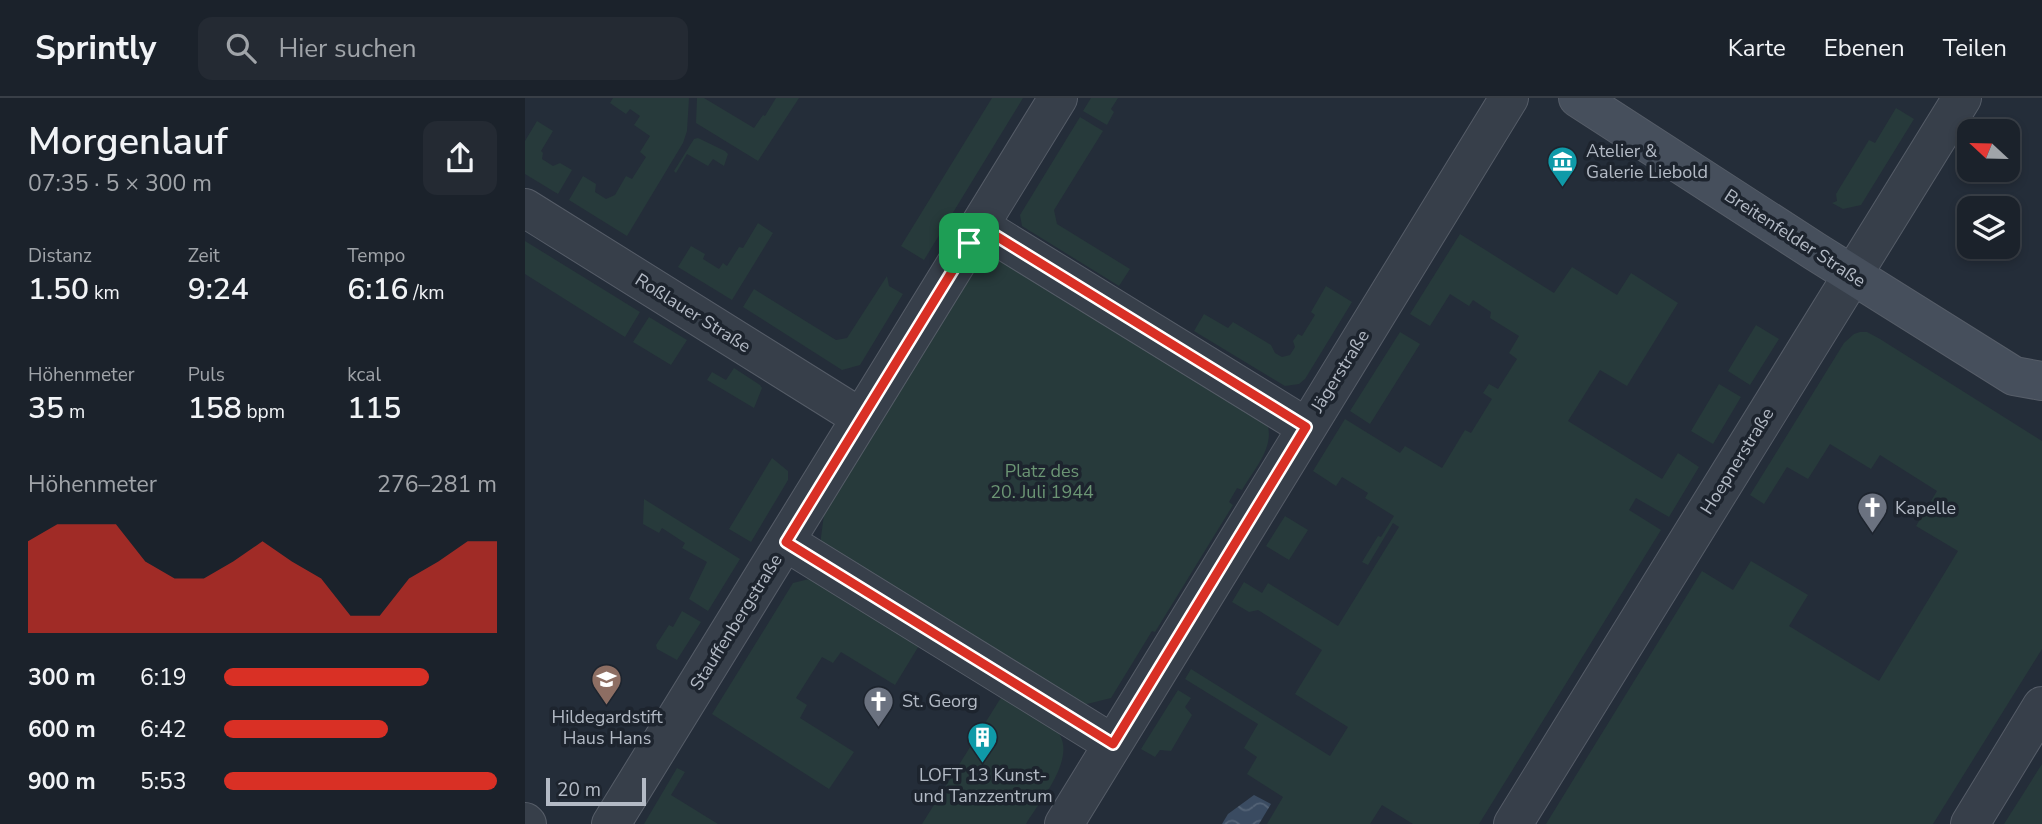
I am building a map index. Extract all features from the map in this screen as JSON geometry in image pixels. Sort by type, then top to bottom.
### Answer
[{"type":"main road","name":"Breitenfelder Straße","points":[[1578,98],[1852,275],[2028,379],[2022,392],[2042,409]]},
{"type":"street","name":"Stauffenbergstraße","points":[[611,824],[1058,98]]},
{"type":"street","name":"Jägerstraße","points":[[1064,824],[1509,98]]},
{"type":"street","name":"Hoepnerstraße","points":[[1513,824],[1962,98]]},
{"type":"street","name":"Roßlauer Straße","points":[[525,208],[860,418]]},
{"type":"street","points":[[980,226],[1306,427]]},
{"type":"street","points":[[786,542],[1113,744]]},
{"type":"street","points":[[1970,824],[2042,706]]},
{"type":"green space","points":[[613,98],[689,98],[687,131],[683,143],[627,236],[569,200],[583,176],[596,184],[595,192],[606,199],[615,195],[626,176],[632,179],[646,157],[640,152],[650,136],[634,125],[640,116],[630,109],[626,114],[610,103]]},
{"type":"green space","points":[[697,98],[704,98],[754,128],[776,98],[799,98],[758,161],[696,123]]},
{"type":"green space","points":[[992,98],[1023,98],[924,260],[901,246]]},
{"type":"green space","points":[[1091,98],[1118,98],[1111,109],[1114,112],[1107,125],[1083,111]]},
{"type":"green space","points":[[1896,108],[1914,119],[1861,205],[1843,209],[1832,203],[1837,201],[1836,194],[1869,140],[1875,143]]},
{"type":"green space","points":[[1080,117],[1103,131],[1054,210],[1057,224],[1130,269],[1119,286],[1022,226],[1020,215]]},
{"type":"green space","points":[[537,121],[553,131],[541,151],[542,159],[553,166],[560,163],[572,170],[558,194],[525,174],[525,141]]},
{"type":"green space","points":[[698,138],[728,154],[724,166],[713,159],[708,166],[687,154],[676,173],[674,171],[694,139]]},
{"type":"green space","points":[[758,223],[773,233],[732,300],[678,267],[691,246],[705,254],[703,259],[719,269],[723,263],[727,266],[739,247],[743,248]]},
{"type":"green space","points":[[1460,234],[1554,293],[1572,267],[1617,295],[1631,273],[1678,303],[1627,386],[1600,370],[1568,421],[1662,479],[1678,453],[1699,467],[1669,517],[1636,498],[1629,510],[1661,530],[1479,824],[1413,824],[1382,805],[1370,824],[1267,824],[1283,797],[1247,774],[1257,757],[1244,748],[1258,724],[1185,679],[1191,669],[1330,756],[1348,727],[1295,694],[1322,650],[1258,610],[1249,612],[1232,602],[1244,582],[1262,593],[1268,583],[1338,626],[1399,527],[1393,523],[1368,565],[1362,562],[1394,516],[1365,498],[1368,493],[1342,477],[1336,486],[1313,471],[1345,419],[1400,453],[1405,446],[1442,468],[1465,430],[1471,433],[1492,399],[1483,393],[1489,384],[1498,389],[1517,359],[1509,353],[1519,336],[1490,318],[1491,312],[1473,300],[1469,306],[1450,294],[1430,326],[1410,314]]},
{"type":"green space","points":[[525,241],[640,312],[625,337],[525,274]]},
{"type":"green space","name":"Platz des 20. Juli 1944","points":[[996,251],[1266,421],[1269,430],[1269,439],[1258,465],[1242,490],[1237,488],[1229,502],[1233,505],[1111,698],[1079,706],[820,545],[824,514],[981,259]]},
{"type":"green space","points":[[887,276],[889,286],[903,294],[860,365],[842,370],[743,307],[754,289],[836,340],[847,338]]},
{"type":"green space","points":[[1326,286],[1352,302],[1305,379],[1299,384],[1285,386],[1194,331],[1204,314],[1228,328],[1233,322],[1271,345],[1275,353],[1282,357],[1290,355],[1295,347],[1293,341],[1298,334],[1302,336],[1315,315],[1311,312]]},
{"type":"green space","points":[[649,317],[687,340],[671,365],[633,342]]},
{"type":"green space","points":[[1756,325],[1779,339],[1750,385],[1728,371]]},
{"type":"green space","points":[[1400,332],[1420,344],[1370,424],[1350,411]]},
{"type":"green space","points":[[1860,332],[1867,332],[1880,339],[2042,441],[2042,649],[1933,824],[1546,824],[1702,571],[1733,590],[1751,561],[1808,595],[1789,626],[1879,681],[1958,551],[1916,526],[1937,491],[1880,455],[1871,469],[1830,444],[1808,479],[1787,467],[1764,504],[1750,495],[1844,343]]},
{"type":"green space","points":[[734,368],[762,388],[754,408],[707,380],[712,372],[726,380]]},
{"type":"green space","points":[[1719,384],[1741,397],[1713,444],[1691,431]]},
{"type":"green space","points":[[772,458],[788,471],[788,480],[751,542],[729,529]]},
{"type":"green space","points":[[644,499],[740,559],[708,611],[689,599],[707,562],[682,548],[685,543],[662,528],[659,533],[643,524]]},
{"type":"green space","points":[[1285,516],[1308,530],[1289,560],[1266,546]]},
{"type":"green space","points":[[809,579],[920,644],[895,685],[841,652],[833,663],[822,657],[796,698],[807,705],[800,718],[854,752],[829,789],[712,714],[793,583]]},
{"type":"green space","points":[[682,611],[701,622],[677,660],[657,649],[656,645],[669,625],[673,627]]},
{"type":"green space","points":[[1178,690],[1191,698],[1185,707],[1192,715],[1171,751],[1160,750],[1155,757],[1141,749]]},
{"type":"green space","points":[[1002,696],[1048,723],[1061,738],[1061,763],[1048,790],[1026,824],[922,824]]},
{"type":"green space","points":[[2042,764],[2042,824],[2004,824]]},
{"type":"green space","points":[[677,768],[685,772],[671,795],[718,824],[644,824]]},
{"type":"water","points":[[1254,795],[1271,804],[1259,824],[1222,824],[1228,814]]},
{"type":"place","name":"Atelier & Galerie Liebold","points":[[1563,188]]},
{"type":"place","name":"Kapelle","points":[[1872,535]]},
{"type":"place","name":"Hildegardstift Haus Hans","points":[[607,706]]},
{"type":"place","name":"St. Georg","points":[[879,728]]},
{"type":"place","name":"LOFT 13 Kunst- und Tanzzentrum","points":[[983,764]]},
{"type":"route","points":[[980,226],[1306,427],[1113,744],[786,542],[969,243],[980,226]]}]
